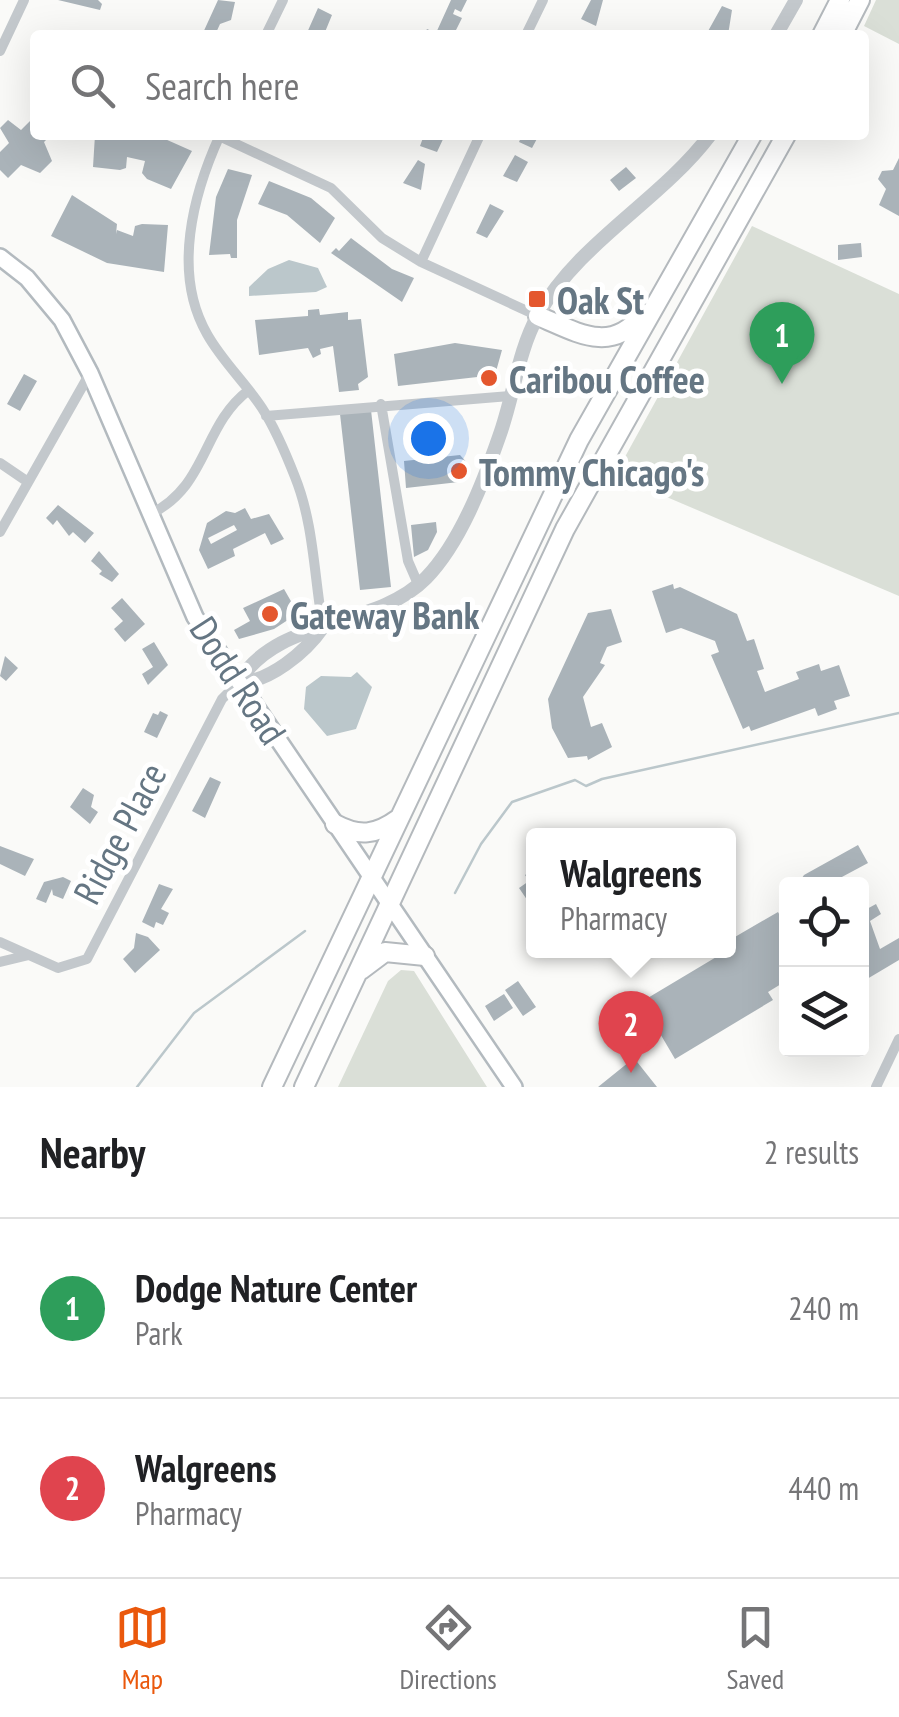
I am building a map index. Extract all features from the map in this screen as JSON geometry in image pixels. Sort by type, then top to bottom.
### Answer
[{"type":"highway","points":[[813,30],[828,0]]},
{"type":"highway","points":[[825,30],[840,0]]},
{"type":"highway","points":[[845,30],[860,0]]},
{"type":"highway","points":[[272,1087],[559,480],[749,140]]},
{"type":"highway","points":[[304,1087],[566,528],[783,140]]},
{"type":"highway","points":[[538,316],[585,337],[618,336],[632,327],[666,284]]},
{"type":"highway","points":[[335,824],[353,832],[372,834],[398,819]]},
{"type":"highway","points":[[357,974],[386,952],[425,956]]},
{"type":"main road","name":"Dodd Road","points":[[0,258],[27,278],[62,320],[90,374],[148,516],[195,617],[514,1087]]},
{"type":"street","points":[[0,51],[24,0]]},
{"type":"street","points":[[268,30],[282,0]]},
{"type":"street","points":[[528,30],[542,0]]},
{"type":"street","points":[[779,30],[796,0]]},
{"type":"street","points":[[217,140],[201,176],[189,263],[205,332],[266,416],[296,478],[309,522],[323,627]]},
{"type":"street","points":[[230,140],[331,188],[382,238],[421,262],[538,316]]},
{"type":"street","points":[[421,262],[478,140]]},
{"type":"street","points":[[238,683],[259,682],[314,640],[323,627],[418,584],[455,535],[500,436],[519,357],[558,284],[705,140]]},
{"type":"street","points":[[0,532],[90,374]]},
{"type":"street","points":[[148,516],[185,490],[199,470],[223,413],[248,390]]},
{"type":"street","points":[[266,416],[510,396]]},
{"type":"street","points":[[381,404],[408,561],[418,584]]},
{"type":"street","points":[[0,464],[28,482]]},
{"type":"street","name":"Ridge Place","points":[[0,942],[58,968],[87,959],[222,700],[238,683]]},
{"type":"street","name":"Ridge Place","points":[[0,962],[30,955]]},
{"type":"street","points":[[876,1087],[899,1039]]},
{"type":"shaded area","points":[[876,0],[899,0],[899,44],[864,26]]},
{"type":"shaded area","points":[[752,226],[899,294],[899,596],[615,475]]},
{"type":"shaded area","points":[[289,260],[318,268],[327,287],[316,292],[249,296],[249,287],[268,269]]},
{"type":"shaded area","points":[[357,672],[372,687],[356,729],[327,736],[304,709],[306,687],[321,676],[351,677]]},
{"type":"shaded area","points":[[401,970],[414,971],[487,1087],[338,1087],[388,981]]},
{"type":"building","points":[[58,0],[98,0],[102,4],[100,10]]},
{"type":"building","points":[[218,0],[235,2],[231,20],[220,24],[217,30],[204,30]]},
{"type":"building","points":[[451,0],[467,0],[461,12],[455,9],[453,14],[462,18],[456,30],[437,30]]},
{"type":"building","points":[[591,0],[603,0],[596,26],[581,19]]},
{"type":"building","points":[[722,6],[732,10],[729,30],[709,30]]},
{"type":"building","points":[[318,8],[332,15],[326,30],[308,30]]},
{"type":"building","points":[[8,120],[21,130],[30,121],[30,140],[46,140],[52,161],[40,173],[21,165],[8,178],[0,170],[0,152],[9,143],[0,128]]},
{"type":"building","points":[[95,140],[167,140],[192,151],[171,189],[147,179],[142,173],[145,161],[127,157],[126,168],[120,170],[93,167]]},
{"type":"building","points":[[422,140],[443,140],[437,152],[420,146]]},
{"type":"building","points":[[520,140],[536,140],[532,148]]},
{"type":"building","points":[[515,155],[528,162],[517,182],[503,176]]},
{"type":"building","points":[[899,158],[899,216],[879,205],[886,189],[878,179],[882,171],[893,170]]},
{"type":"building","points":[[418,160],[425,164],[421,190],[403,183]]},
{"type":"building","points":[[626,167],[636,178],[619,191],[610,180]]},
{"type":"building","points":[[228,169],[252,175],[237,220],[237,258],[230,254],[209,255],[216,197]]},
{"type":"building","points":[[269,181],[311,198],[335,218],[320,243],[287,215],[258,204]]},
{"type":"building","points":[[72,195],[117,224],[116,234],[117,230],[133,236],[135,226],[142,224],[168,225],[164,272],[107,263],[51,236]]},
{"type":"building","points":[[490,204],[504,211],[487,238],[476,233]]},
{"type":"building","points":[[351,238],[392,269],[414,278],[402,302],[331,253],[336,248],[339,251]]},
{"type":"building","points":[[861,243],[862,257],[838,260],[838,245]]},
{"type":"building","points":[[319,309],[320,315],[348,312],[348,320],[361,319],[368,377],[358,384],[359,390],[339,392],[333,346],[320,349],[321,354],[313,358],[308,348],[259,355],[255,320],[308,316],[308,310]]},
{"type":"building","points":[[455,343],[502,350],[495,375],[398,386],[394,354]]},
{"type":"building","points":[[24,374],[37,381],[20,411],[7,404]]},
{"type":"building","points":[[371,410],[391,587],[360,590],[340,414]]},
{"type":"building","points":[[460,455],[468,464],[459,482],[406,488],[404,461]]},
{"type":"building","points":[[58,505],[94,533],[85,543],[73,532],[69,536],[57,520],[53,525],[46,518]]},
{"type":"building","points":[[245,508],[251,519],[269,514],[284,539],[271,545],[265,533],[233,549],[235,556],[208,569],[199,550],[207,523],[226,511],[235,513]],"holes":[[[234,525],[237,530],[211,544],[208,538]]]},
{"type":"building","points":[[436,522],[437,532],[428,550],[414,557],[411,525]]},
{"type":"building","points":[[99,551],[119,574],[112,582],[99,574],[102,571],[91,561]]},
{"type":"building","points":[[673,584],[674,589],[680,587],[737,614],[747,641],[754,639],[764,669],[757,671],[765,692],[799,679],[796,672],[819,664],[821,671],[839,665],[850,696],[834,701],[837,709],[818,716],[815,708],[751,731],[749,726],[743,729],[711,655],[719,652],[715,641],[681,628],[666,633],[652,591]]},
{"type":"building","name":"Gateway Bank","points":[[284,589],[296,610],[294,616],[274,629],[239,639],[234,630],[250,621],[243,608]]},
{"type":"building","points":[[122,598],[145,624],[125,642],[114,629],[123,621],[111,608]]},
{"type":"building","points":[[611,609],[622,642],[607,647],[600,663],[605,665],[583,697],[591,727],[602,723],[612,747],[588,760],[587,756],[568,758],[552,728],[548,699],[588,613]]},
{"type":"building","points":[[154,642],[168,665],[148,685],[142,674],[153,667],[142,649]]},
{"type":"building","points":[[5,656],[18,668],[6,681],[0,676]]},
{"type":"building","points":[[160,711],[168,715],[157,738],[144,732],[153,713],[158,715]]},
{"type":"building","points":[[210,777],[221,782],[205,818],[192,811]]},
{"type":"building","points":[[83,788],[94,795],[91,807],[98,812],[90,824],[70,807]]},
{"type":"building","points":[[858,845],[868,863],[842,877],[804,875]]},
{"type":"building","points":[[0,846],[34,859],[25,876],[0,864]]},
{"type":"building","points":[[63,877],[71,881],[63,899],[53,895],[52,889],[46,903],[36,899],[44,882]]},
{"type":"building","points":[[159,884],[173,889],[161,909],[169,913],[163,925],[156,922],[154,928],[142,922]]},
{"type":"building","points":[[876,904],[881,914],[870,921],[880,949],[899,938],[899,960],[869,978],[869,908]]},
{"type":"building","points":[[778,912],[779,985],[768,992],[773,1000],[675,1059],[648,1013],[642,1016],[636,1005],[715,958],[736,958],[736,936]]},
{"type":"building","points":[[136,933],[148,937],[160,950],[135,973],[123,959],[134,948]]},
{"type":"building","points":[[518,981],[536,1007],[523,1016],[505,990]]},
{"type":"building","points":[[504,994],[513,1008],[494,1021],[485,1006]]},
{"type":"building","points":[[634,1058],[657,1087],[598,1087]]},
{"type":"waterway","points":[[455,893],[481,844],[512,802],[575,780],[586,786],[602,779],[899,713]]},
{"type":"waterway","points":[[137,1087],[194,1013],[305,931]]},
{"type":"place","name":"Oak St","points":[[537,299]]},
{"type":"place","name":"Caribou Coffee","points":[[489,378]]},
{"type":"place","name":"Dodge Nature Center","points":[[782,384]]},
{"type":"place","name":"Tommy Chicago's","points":[[459,471]]},
{"type":"place","name":"Gateway Bank","points":[[270,614]]},
{"type":"place","name":"Walgreens","points":[[631,1073]]}]
